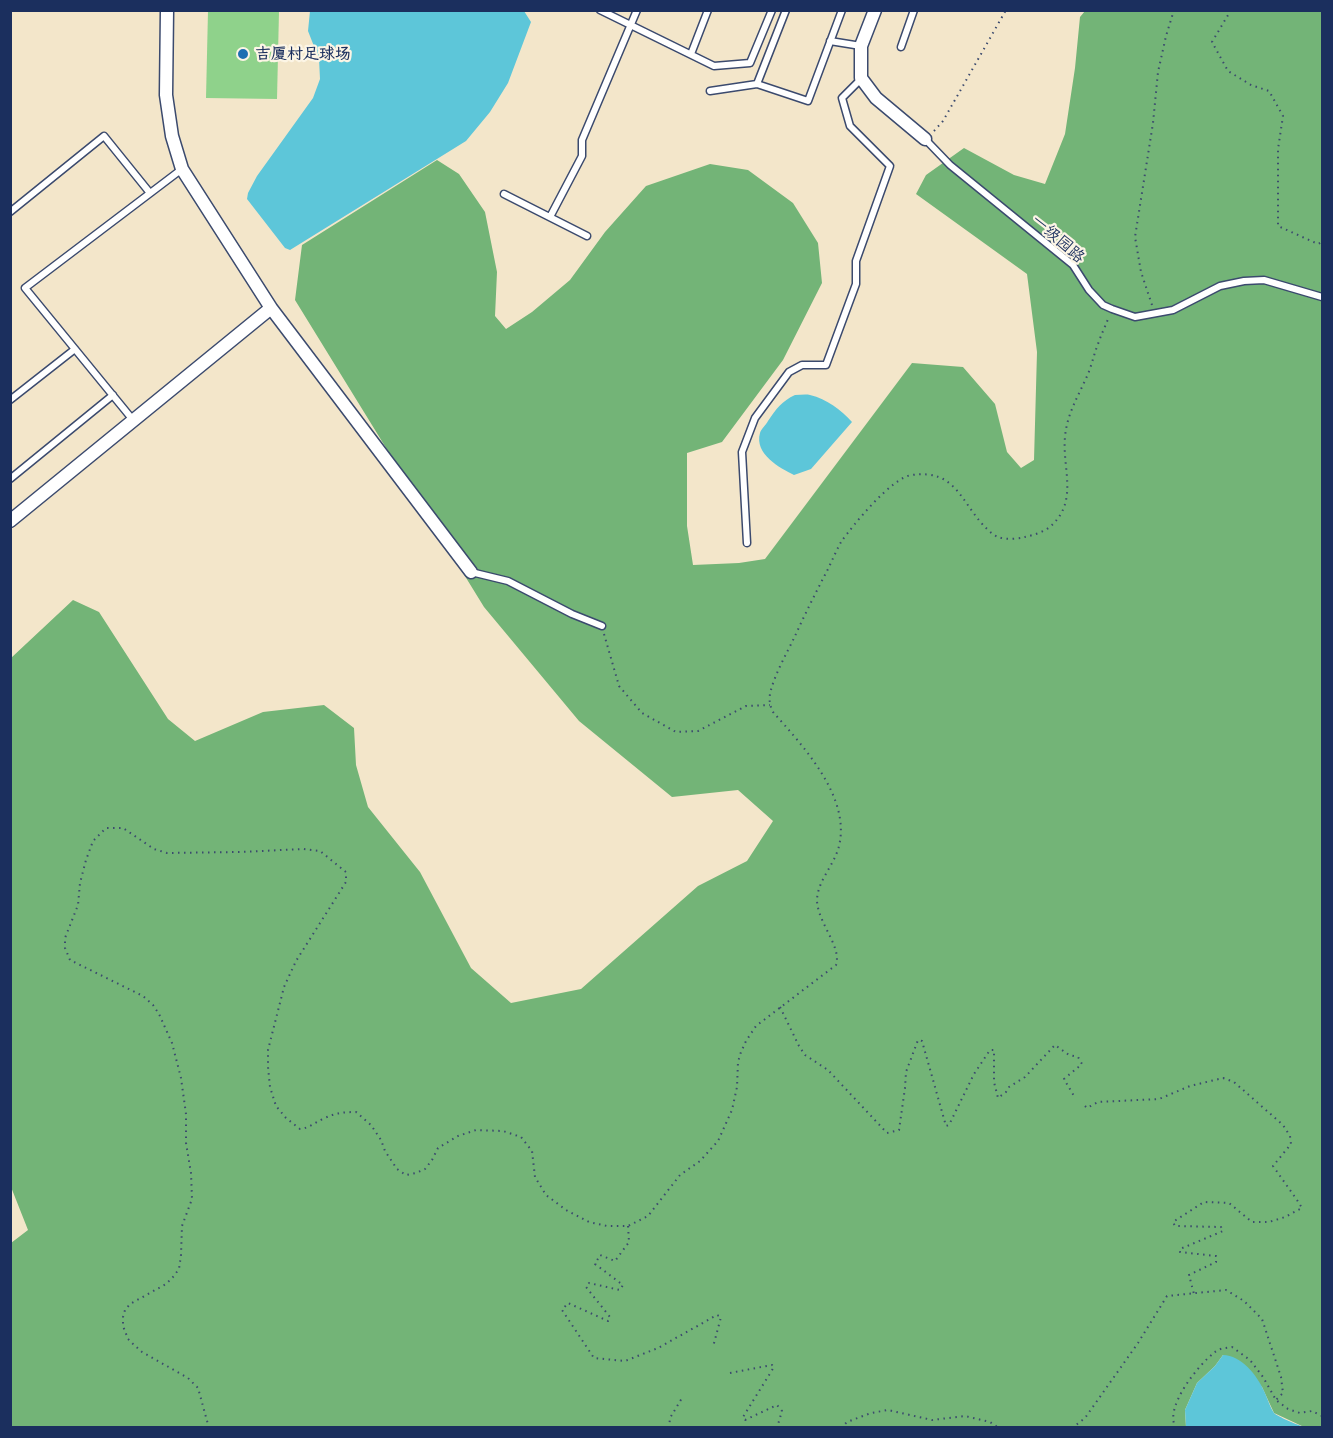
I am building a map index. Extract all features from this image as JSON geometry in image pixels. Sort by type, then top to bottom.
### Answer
[{"type":"street","points":[[166,10],[166,96],[172,136],[182,169],[271,308],[471,572]]},
{"type":"street","points":[[875,10],[861,46],[861,78],[876,98],[925,139]]},
{"type":"street","points":[[10,522],[271,308]]},
{"type":"lane","points":[[600,10],[714,66],[750,63],[772,10]]},
{"type":"lane","points":[[550,217],[582,156],[582,140],[637,10]]},
{"type":"lane","points":[[691,54],[708,10]]},
{"type":"lane","points":[[757,84],[786,10]]},
{"type":"lane","points":[[710,91],[757,84],[808,101],[842,10]]},
{"type":"lane","points":[[901,47],[914,10]]},
{"type":"lane","points":[[830,41],[861,46]]},
{"type":"lane","points":[[747,543],[742,452],[755,418],[789,372],[802,365],[826,365],[856,284],[856,261],[890,166],[850,126],[842,98],[861,78]]},
{"type":"lane","points":[[10,202],[13,209],[104,136],[150,193]]},
{"type":"lane","name":"一级园路","points":[[925,139],[950,165],[1073,266],[1089,290],[1103,305],[1112,309],[1135,317],[1173,310],[1220,286],[1244,281],[1264,280],[1323,297]]},
{"type":"lane","points":[[134,421],[25,288],[182,169]]},
{"type":"lane","points":[[504,194],[587,236]]},
{"type":"lane","points":[[10,400],[75,349]]},
{"type":"lane","points":[[10,479],[113,395]]},
{"type":"lane","points":[[471,572],[508,581],[602,627]]},
{"type":"path","points":[[925,139],[944,121],[1006,10]]},
{"type":"path","points":[[1154,313],[1141,272],[1135,237],[1153,123],[1158,72],[1174,10]]},
{"type":"path","points":[[1231,10],[1212,42],[1228,71],[1251,85],[1269,91],[1282,116],[1278,149],[1278,226],[1318,244],[1323,242]]},
{"type":"path","points":[[209,1428],[198,1388],[188,1378],[142,1352],[128,1339],[123,1326],[123,1317],[130,1304],[166,1284],[179,1269],[182,1255],[182,1226],[192,1199],[191,1173],[186,1143],[182,1078],[172,1043],[159,1014],[143,996],[70,960],[65,948],[65,938],[78,905],[80,883],[93,841],[106,828],[123,828],[154,849],[167,853],[303,849],[320,851],[346,872],[346,882],[296,962],[284,987],[268,1050],[270,1087],[276,1106],[300,1129],[309,1128],[331,1115],[356,1112],[371,1125],[397,1169],[406,1175],[424,1168],[432,1160],[438,1148],[458,1136],[476,1130],[503,1131],[521,1137],[532,1151],[535,1177],[546,1195],[566,1210],[589,1222],[607,1226],[628,1226],[648,1216],[681,1175],[700,1161],[718,1141],[732,1110],[737,1087],[738,1062],[746,1041],[756,1026],[836,965],[838,959],[821,917],[817,899],[819,885],[838,848],[841,827],[836,799],[806,750],[773,712],[770,705],[773,685],[812,600],[842,542],[872,505],[897,481],[910,475],[933,474],[952,484],[973,514],[998,537],[1016,539],[1033,536],[1053,525],[1068,498],[1065,439],[1067,421],[1089,372],[1098,342],[1112,309]]},
{"type":"path","points":[[602,627],[619,686],[642,713],[676,732],[698,731],[746,706],[770,705]]},
{"type":"path","points":[[780,1007],[805,1055],[828,1071],[887,1133],[899,1130],[906,1072],[918,1040],[922,1041],[946,1125],[949,1125],[974,1074],[990,1050],[994,1050],[994,1082],[998,1098],[1009,1087],[1025,1077],[1055,1045],[1069,1055],[1078,1057],[1082,1064],[1064,1079],[1074,1096]]},
{"type":"path","points":[[1085,1106],[1087,1108],[1098,1102],[1159,1099],[1190,1086],[1223,1078],[1234,1082],[1260,1104],[1283,1125],[1290,1136],[1291,1144],[1273,1166],[1302,1209],[1269,1222],[1252,1222],[1229,1203],[1204,1202],[1173,1222],[1175,1226],[1221,1227],[1223,1231],[1180,1249],[1180,1252],[1216,1256],[1216,1262],[1189,1275],[1194,1294]]},
{"type":"path","points":[[628,1226],[628,1242],[615,1261],[600,1255],[594,1264],[623,1285],[620,1290],[589,1282],[586,1287],[610,1317],[608,1321],[568,1303],[562,1310],[594,1358],[625,1362],[658,1348],[717,1316],[721,1317],[713,1347]]},
{"type":"path","points":[[1072,1428],[1085,1418],[1138,1343],[1167,1296],[1226,1290],[1244,1301],[1262,1319],[1281,1377],[1283,1393],[1276,1400]]},
{"type":"path","points":[[1176,1428],[1173,1423],[1174,1406],[1184,1388],[1202,1364],[1215,1352],[1222,1348],[1232,1347],[1250,1360],[1276,1400],[1288,1409],[1300,1413],[1312,1411],[1323,1416]]},
{"type":"path","points":[[730,1373],[772,1365],[774,1367],[743,1417],[745,1420],[777,1405],[782,1411],[777,1428]]},
{"type":"path","points":[[669,1428],[670,1418],[682,1398]]},
{"type":"path","points":[[841,1428],[847,1422],[871,1413],[888,1410],[932,1420],[965,1416],[990,1422],[999,1428]]},
{"type":"green space","name":"吉厦村足球场","points":[[208,11],[279,11],[277,99],[206,98]]},
{"type":"green space","points":[[1085,11],[1322,11],[1322,1427],[1304,1427],[1274,1413],[1262,1387],[1223,1355],[1197,1383],[1185,1410],[1186,1427],[11,1427],[11,1243],[28,1230],[11,1187],[11,658],[73,600],[99,612],[168,719],[195,741],[263,712],[324,705],[354,728],[356,765],[368,807],[420,872],[471,968],[511,1003],[581,989],[698,886],[747,861],[773,821],[738,790],[672,797],[579,721],[484,607],[295,300],[302,245],[437,160],[459,174],[485,212],[497,272],[495,316],[506,329],[532,312],[570,280],[605,232],[646,186],[710,164],[748,170],[793,203],[818,243],[822,283],[783,360],[722,442],[687,453],[687,526],[693,565],[739,563],[765,559],[912,363],[963,367],[995,404],[1007,452],[1021,468],[1034,460],[1037,352],[1027,274],[916,194],[926,175],[964,148],[1014,175],[1045,184],[1065,134],[1080,17]]},
{"type":"water","points":[[310,11],[524,11],[531,22],[508,83],[490,112],[466,141],[290,250],[285,248],[247,199],[257,176],[313,98],[320,79],[319,59],[308,31]]},
{"type":"water","points":[[795,395],[808,395],[822,399],[852,422],[811,469],[794,475],[764,454],[759,441],[761,432],[774,413]]},
{"type":"water","points":[[1223,1355],[1236,1358],[1253,1373],[1274,1413],[1304,1427],[1186,1427],[1185,1410],[1197,1383]]},
{"type":"place","name":"吉厦村足球场","points":[[243,54]]}]
